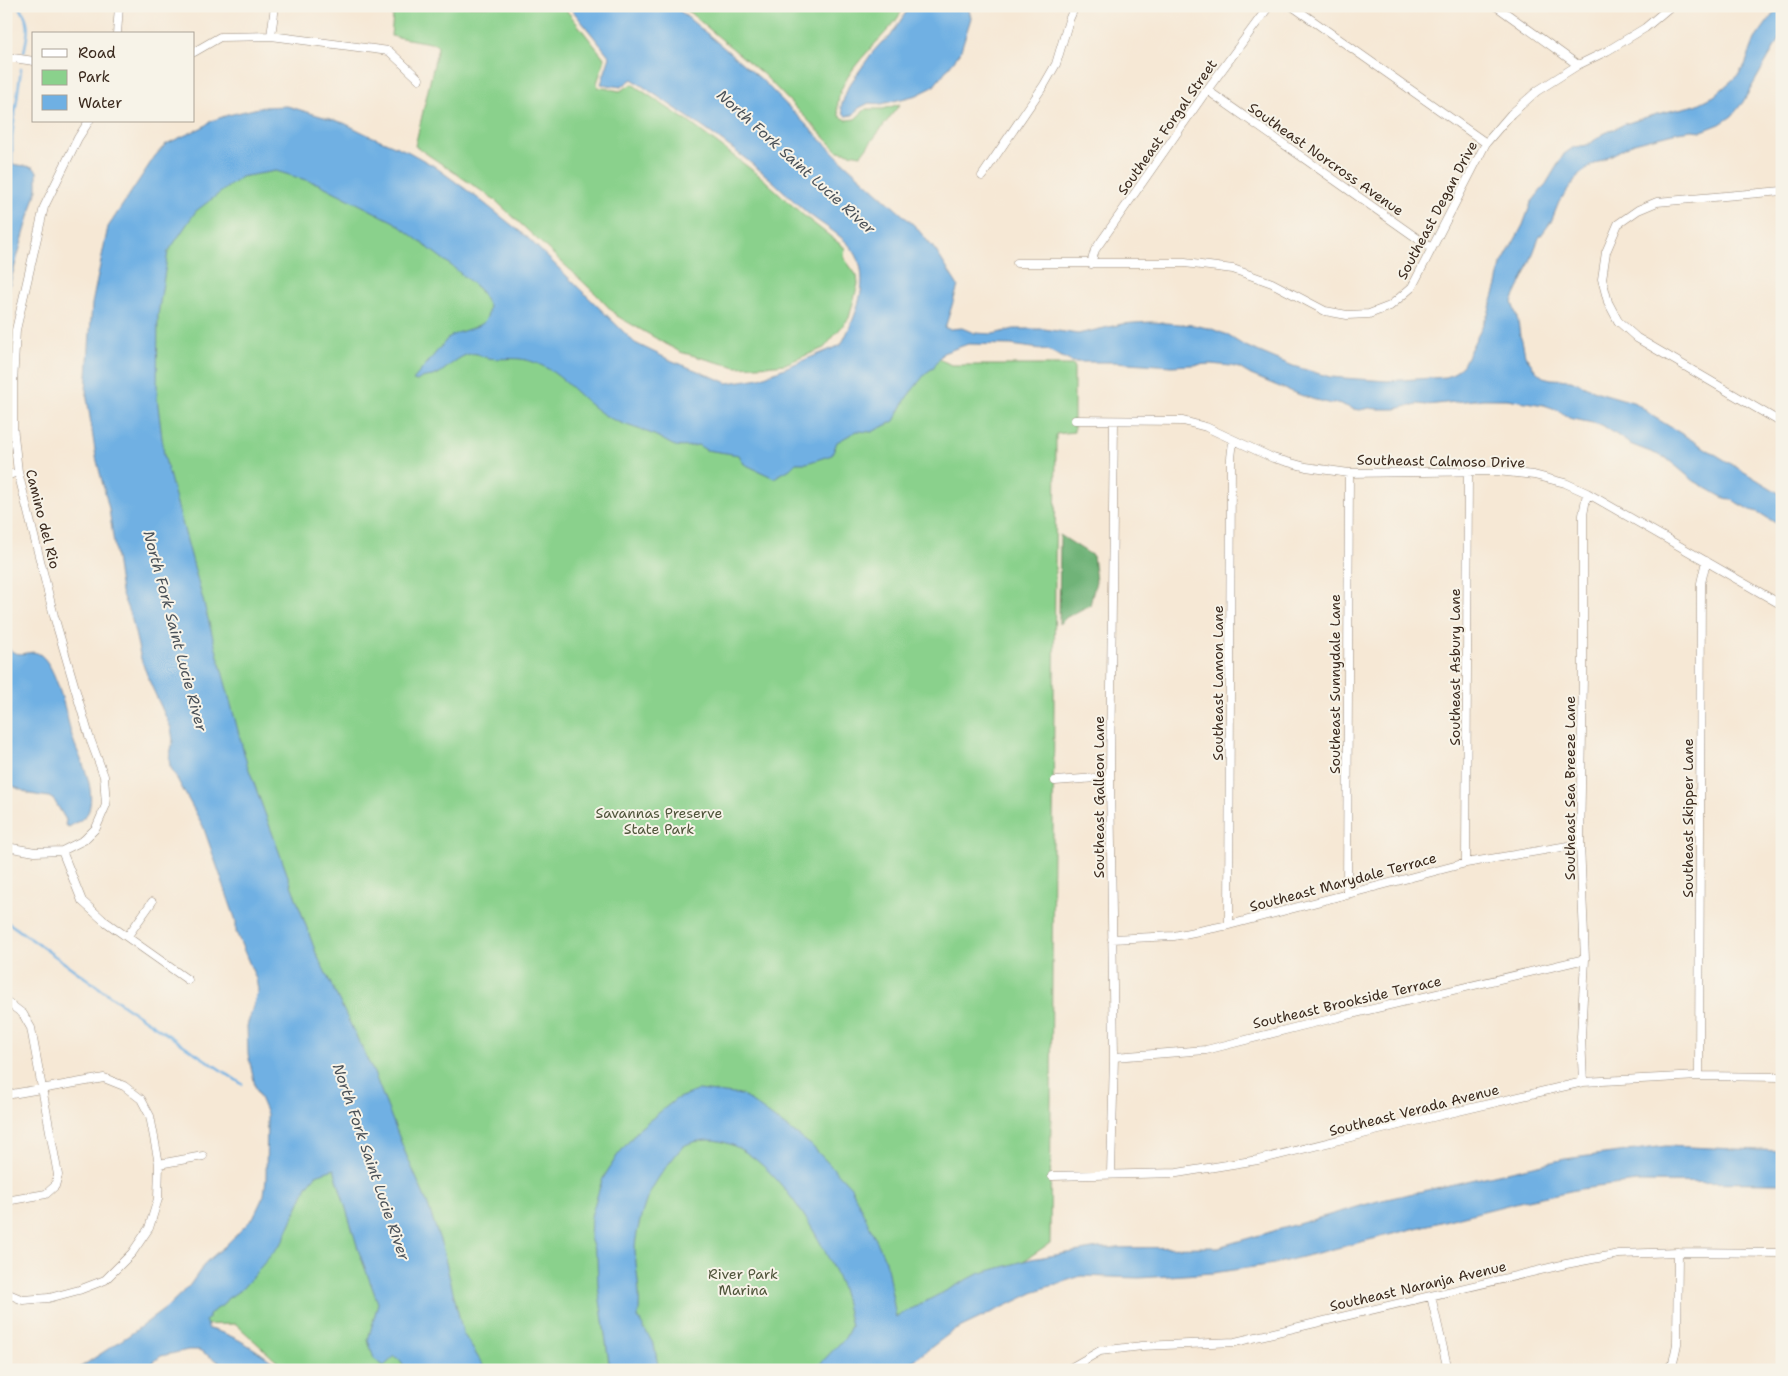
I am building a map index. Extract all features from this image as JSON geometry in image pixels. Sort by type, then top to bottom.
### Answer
[{"type":"street","points":[[117,32],[119,6]]},
{"type":"street","points":[[271,36],[275,6]]},
{"type":"street","points":[[982,176],[1044,85],[1056,64],[1069,20],[1076,6]]},
{"type":"street","name":"Southeast Forgal Street","points":[[1091,264],[1096,250],[1268,6]]},
{"type":"street","points":[[1292,6],[1486,143]]},
{"type":"street","points":[[1496,6],[1578,65]]},
{"type":"street","name":"Southeast Degan Drive","points":[[1017,263],[1185,263],[1233,269],[1272,283],[1325,311],[1347,315],[1369,314],[1390,306],[1412,287],[1486,143],[1511,114],[1537,91],[1578,65],[1607,51],[1645,28],[1671,6]]},
{"type":"street","points":[[195,51],[220,37],[271,36],[389,52],[419,79]]},
{"type":"street","points":[[6,57],[32,61]]},
{"type":"street","name":"Southeast Norcross Avenue","points":[[1207,90],[1431,248]]},
{"type":"street","name":"Camino del Rio","points":[[6,844],[12,848],[36,852],[62,851],[84,840],[96,828],[106,805],[104,776],[89,736],[54,616],[18,472],[13,409],[16,330],[44,207],[78,138],[88,122]]},
{"type":"street","points":[[1782,191],[1658,202],[1638,210],[1618,224],[1606,252],[1602,279],[1608,302],[1618,322],[1637,338],[1782,423]]},
{"type":"street","name":"Southeast Calmoso Drive","points":[[1075,420],[1114,422],[1183,421],[1206,426],[1233,441],[1273,458],[1306,468],[1349,472],[1497,472],[1534,475],[1565,483],[1587,493],[1782,605]]},
{"type":"street","name":"Southeast Galleon Lane","points":[[1110,1174],[1114,1057],[1110,778],[1114,422]]},
{"type":"street","name":"Southeast Lamon Lane","points":[[1229,925],[1231,458],[1233,441]]},
{"type":"street","points":[[6,476],[18,472]]},
{"type":"street","name":"Southeast Sunnydale Lane","points":[[1347,895],[1349,472]]},
{"type":"street","name":"Southeast Asbury Lane","points":[[1466,863],[1468,472]]},
{"type":"street","name":"Southeast Sea Breeze Lane","points":[[1583,1082],[1581,1036],[1585,959],[1580,844],[1583,515],[1587,493]]},
{"type":"street","name":"Southeast Skipper Lane","points":[[1699,1076],[1701,584],[1706,561]]},
{"type":"street","points":[[1055,781],[1110,778]]},
{"type":"street","name":"Southeast Marydale Terrace","points":[[1112,939],[1174,936],[1229,925],[1466,863],[1580,844]]},
{"type":"street","points":[[62,851],[82,901],[103,920],[188,980]]},
{"type":"street","points":[[127,937],[152,902]]},
{"type":"street","name":"Southeast Brookside Terrace","points":[[1114,1057],[1206,1050],[1324,1020],[1585,959]]},
{"type":"street","points":[[6,1000],[23,1014],[31,1028],[58,1175],[54,1186],[46,1194],[6,1201]]},
{"type":"street","name":"Southeast Verada Avenue","points":[[1052,1176],[1177,1173],[1258,1160],[1583,1082],[1699,1076],[1782,1077]]},
{"type":"street","points":[[6,1095],[104,1078],[124,1086],[140,1099],[150,1116],[159,1164],[158,1199],[149,1228],[132,1252],[105,1280],[79,1290],[49,1298],[23,1300],[6,1292]]},
{"type":"street","points":[[159,1164],[203,1156]]},
{"type":"street","points":[[1666,1370],[1673,1363],[1677,1344],[1678,1252]]},
{"type":"street","name":"Southeast Naranja Avenue","points":[[1067,1370],[1100,1351],[1142,1346],[1235,1342],[1566,1264],[1619,1254],[1678,1252],[1782,1253]]},
{"type":"street","points":[[1430,1296],[1448,1370]]},
{"type":"green space","points":[[394,6],[563,6],[605,59],[597,83],[598,87],[620,91],[632,84],[690,123],[760,176],[803,215],[845,248],[844,258],[857,276],[858,284],[849,318],[824,348],[785,364],[737,367],[680,352],[617,316],[495,200],[415,146],[438,47],[436,44],[391,36]]},
{"type":"green space","points":[[682,6],[905,6],[894,23],[847,78],[838,103],[839,116],[847,120],[855,119],[866,109],[883,109],[900,104],[861,155],[838,151],[764,75]]},
{"type":"green space","name":"Savannas Preserve State Park","points":[[291,149],[740,434],[914,346],[951,365],[1074,365],[1074,432],[1056,434],[1050,1243],[863,1370],[286,1370],[236,1324],[192,1325],[291,1182],[332,1156],[158,542],[137,261],[175,193]]},
{"type":"green space","points":[[1060,535],[1093,556],[1096,581],[1090,605],[1067,617],[1059,624]]},
{"type":"water","name":"North Fork Saint Lucie River","points":[[569,6],[674,6],[761,79],[839,158],[915,226],[936,251],[958,286],[945,328],[962,328],[974,333],[993,334],[1014,329],[1044,329],[1078,334],[1134,323],[1152,322],[1193,325],[1212,329],[1227,335],[1243,345],[1293,366],[1330,377],[1387,381],[1446,377],[1452,375],[1463,365],[1488,314],[1501,265],[1523,225],[1531,203],[1546,184],[1564,154],[1574,147],[1588,145],[1603,134],[1625,124],[1696,105],[1714,96],[1738,75],[1745,65],[1755,39],[1779,6],[1782,6],[1782,34],[1743,102],[1732,116],[1720,124],[1702,131],[1677,132],[1634,143],[1580,174],[1559,202],[1551,222],[1539,238],[1512,302],[1525,355],[1536,371],[1543,377],[1571,380],[1598,392],[1636,403],[1654,417],[1782,495],[1782,527],[1758,512],[1722,497],[1694,481],[1666,458],[1630,444],[1602,425],[1569,418],[1558,410],[1544,405],[1507,399],[1483,399],[1427,405],[1417,404],[1395,409],[1369,408],[1360,410],[1338,403],[1332,404],[1312,399],[1231,366],[1072,362],[1048,350],[1011,345],[968,344],[943,353],[933,368],[926,373],[907,397],[894,421],[872,432],[857,431],[837,442],[832,455],[807,463],[796,463],[790,469],[774,478],[744,464],[739,455],[706,450],[698,445],[677,446],[652,434],[611,419],[548,369],[526,360],[493,359],[470,354],[457,360],[442,372],[417,381],[413,380],[448,338],[479,325],[486,319],[489,306],[479,289],[394,222],[319,184],[276,171],[241,177],[196,211],[168,252],[158,315],[157,397],[164,455],[247,764],[316,953],[374,1073],[426,1200],[442,1246],[463,1333],[486,1370],[406,1370],[395,1356],[384,1366],[374,1359],[368,1340],[378,1303],[359,1252],[334,1169],[316,1175],[307,1186],[283,1241],[242,1289],[209,1314],[209,1318],[205,1321],[209,1329],[228,1335],[246,1344],[278,1366],[280,1370],[229,1370],[199,1350],[188,1350],[161,1356],[144,1370],[76,1370],[128,1336],[166,1308],[190,1285],[206,1262],[253,1218],[264,1195],[266,1179],[267,1114],[255,1086],[248,1054],[247,1026],[258,990],[256,979],[236,932],[236,921],[203,826],[170,766],[169,759],[173,740],[171,728],[141,659],[132,620],[121,592],[109,509],[96,457],[86,391],[92,304],[108,227],[155,156],[166,144],[203,127],[211,121],[263,107],[287,106],[344,123],[409,152],[434,166],[479,199],[528,238],[635,343],[670,360],[728,383],[760,378],[841,345],[858,306],[862,286],[860,265],[857,256],[845,241],[804,210],[773,181],[731,147],[632,79],[621,87],[601,84],[610,57]]},
{"type":"water","points":[[910,6],[968,6],[971,18],[960,53],[933,87],[917,95],[882,104],[869,103],[859,108],[853,115],[846,116],[841,107],[848,87],[872,53],[882,42],[890,37]]},
{"type":"water","points":[[11,164],[33,167],[37,171],[37,189],[6,302],[6,191]]},
{"type":"water","points":[[6,645],[16,653],[34,652],[43,657],[57,683],[72,736],[89,781],[91,800],[88,813],[69,827],[65,825],[66,820],[54,800],[49,797],[30,794],[6,783]]},
{"type":"water","points":[[699,1090],[742,1095],[811,1145],[851,1187],[886,1261],[896,1317],[978,1274],[1031,1259],[1098,1248],[1218,1247],[1378,1201],[1565,1159],[1666,1146],[1782,1151],[1782,1183],[1637,1182],[1580,1189],[1527,1200],[1274,1264],[1213,1273],[1139,1278],[1081,1276],[1041,1289],[953,1331],[901,1370],[814,1370],[845,1338],[851,1326],[842,1289],[822,1245],[790,1196],[772,1174],[752,1157],[731,1144],[709,1140],[700,1141],[684,1146],[658,1179],[647,1199],[636,1238],[638,1318],[654,1345],[659,1370],[610,1370],[598,1286],[597,1258],[590,1238],[591,1216],[602,1180],[617,1156],[639,1129],[676,1099]]},
{"type":"waterway","points":[[18,6],[25,17],[28,27],[24,52]]},
{"type":"waterway","points":[[12,164],[12,136],[21,69]]},
{"type":"waterway","points":[[6,921],[126,1007],[242,1084]]},
{"type":"park label","name":"River Park Marina","points":[[743,1282]]}]
